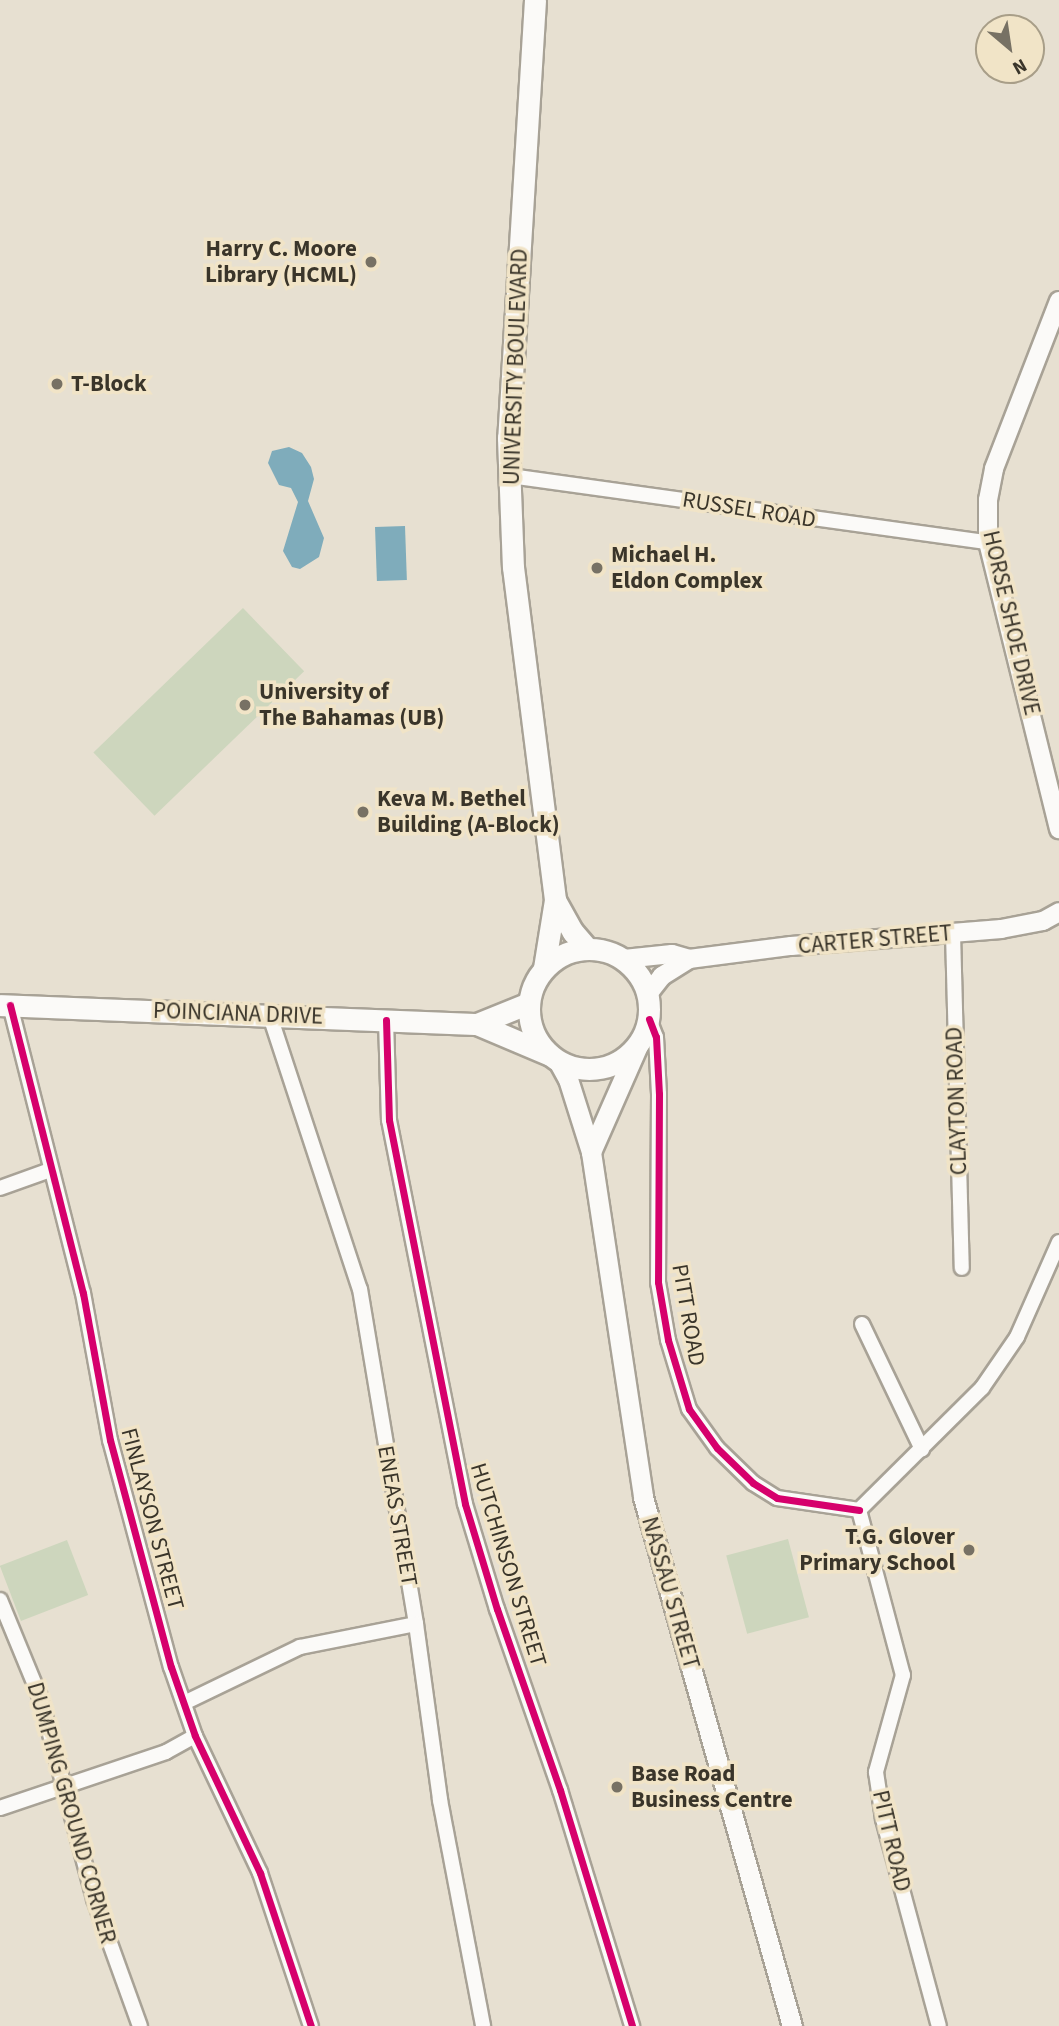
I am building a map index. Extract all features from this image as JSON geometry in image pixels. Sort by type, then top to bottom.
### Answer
[{"type":"main road","name":"UNIVERSITY BOULEVARD","points":[[535,0],[511,376],[510,476],[513,567],[555,900],[544,968]]},
{"type":"main road","name":"UNIVERSITY BOULEVARD","points":[[555,900],[573,932],[587,948]]},
{"type":"main road","points":[[554,1058],[533,1032],[529,1003],[534,985],[544,968],[559,956],[587,948],[607,951],[624,959],[638,972],[648,994],[649,1019],[591,1152]]},
{"type":"main road","points":[[477,1024],[529,1003]]},
{"type":"main road","name":"POINCIANA DRIVE","points":[[5,1005],[477,1024]]},
{"type":"main road","points":[[477,1024],[554,1058],[587,1069],[607,1066],[626,1056],[640,1041]]},
{"type":"main road","name":"NASSAU STREET","points":[[554,1058],[568,1079],[591,1152],[643,1497],[792,2026]]},
{"type":"street","name":"HORSE SHOE DRIVE","points":[[1059,301],[994,469],[988,500],[988,541],[1059,829]]},
{"type":"street","name":"RUSSEL ROAD","points":[[510,476],[988,541]]},
{"type":"street","name":"CARTER STREET","points":[[624,959],[672,954],[689,959],[953,933],[1026,925],[1059,912]]},
{"type":"street","name":"CLAYTON ROAD","points":[[953,933],[962,1268]]},
{"type":"street","points":[[648,994],[662,976],[689,959]]},
{"type":"street","name":"FINLAYSON STREET","points":[[5,1005],[83,1293],[110,1440],[171,1667],[195,1736],[260,1873],[311,2026]]},
{"type":"street","name":"ENEAS STREET","points":[[270,1016],[360,1289],[416,1624],[440,1800],[483,2026]]},
{"type":"street","name":"PITT ROAD","points":[[649,1019],[656,1037],[659,1094],[658,1282],[668,1340],[689,1409],[717,1448],[753,1483],[777,1497],[859,1510],[904,1675],[876,1772],[877,1784],[883,1819],[939,2026]]},
{"type":"street","name":"HUTCHINSON STREET","points":[[386,1020],[389,1120],[465,1504],[497,1609],[560,1790],[632,2026]]},
{"type":"street","points":[[0,1188],[50,1170]]},
{"type":"street","points":[[859,1510],[982,1388],[1017,1337],[1059,1242]]},
{"type":"street","points":[[862,1324],[922,1449]]},
{"type":"street","name":"DUMPING GROUND CORNER","points":[[0,1600],[40,1697],[94,1899],[140,2026]]},
{"type":"street","points":[[184,1703],[300,1647],[416,1624]]},
{"type":"street","points":[[0,1808],[166,1752],[195,1736]]},
{"type":"green space","points":[[243,608],[304,671],[155,816],[93,752]]},
{"type":"green space","points":[[788,1539],[809,1617],[747,1634],[726,1556]]},
{"type":"green space","points":[[67,1540],[88,1595],[21,1621],[0,1566]]},
{"type":"water","points":[[289,447],[302,453],[311,467],[314,479],[308,501],[324,538],[319,557],[300,569],[292,567],[283,551],[298,502],[291,488],[279,485],[268,463],[272,451]]},
{"type":"water","points":[[405,526],[407,580],[377,581],[375,527]]},
{"type":"cycle path","points":[[10,1005],[83,1293],[110,1440],[171,1667],[195,1736],[260,1873],[311,2026]]},
{"type":"cycle path","points":[[649,1019],[656,1037],[659,1094],[658,1282],[668,1340],[689,1409],[717,1448],[753,1483],[777,1498],[859,1510]]},
{"type":"cycle path","points":[[386,1020],[389,1120],[465,1504],[497,1609],[560,1790],[632,2026]]},
{"type":"place","name":"Harry C. Moore Library (HCML)","points":[[371,262]]},
{"type":"place","name":"T-Block","points":[[57,384]]},
{"type":"place","name":"Michael H. Eldon Complex","points":[[597,568]]},
{"type":"place","name":"University of The Bahamas (UB)","points":[[245,705]]},
{"type":"place","name":"Keva M. Bethel Building (A-Block)","points":[[363,812]]},
{"type":"place","name":"T.G. Glover Primary School","points":[[969,1550]]},
{"type":"place","name":"Base Road Business Centre","points":[[617,1787]]}]
